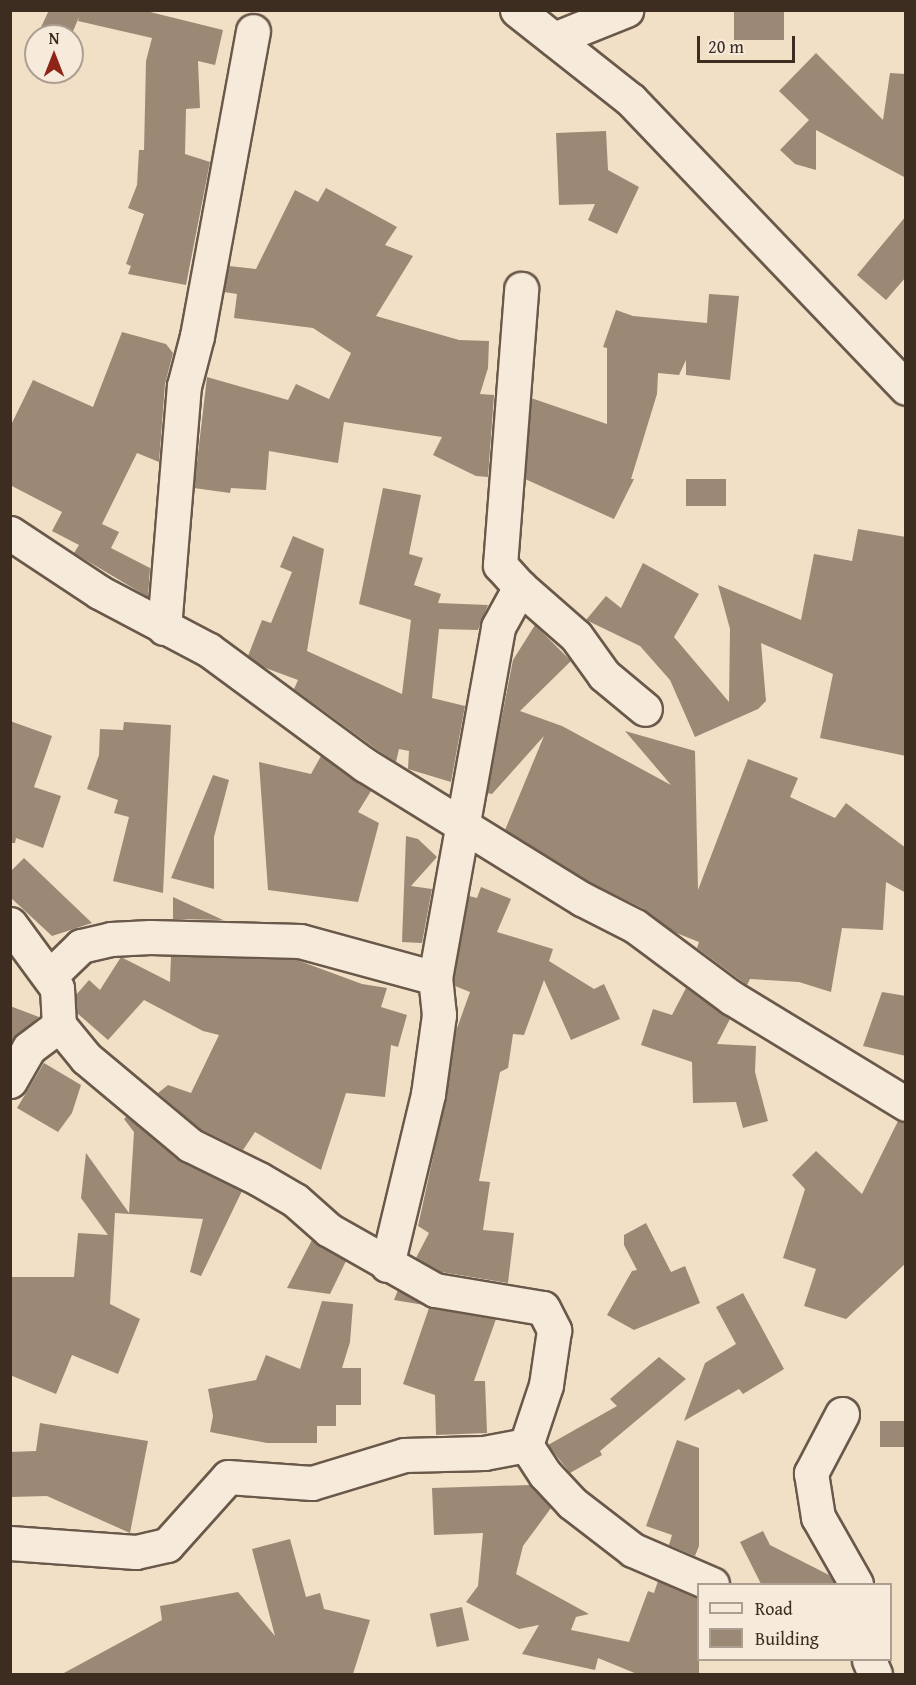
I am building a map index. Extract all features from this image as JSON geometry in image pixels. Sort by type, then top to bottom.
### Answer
[{"type":"street","points":[[517,10],[630,100],[906,388]]},
{"type":"street","points":[[554,39],[626,10]]},
{"type":"street","points":[[164,628],[184,386],[197,336],[253,31]]},
{"type":"street","points":[[521,289],[500,565],[520,587],[576,636],[604,675],[645,709]]},
{"type":"street","points":[[10,532],[99,592],[209,650],[365,765],[462,825],[635,926],[732,998],[906,1104]]},
{"type":"street","points":[[387,1265],[428,1094],[439,1015],[435,978],[498,627],[520,587]]},
{"type":"street","points":[[10,924],[57,988],[58,1025],[86,1058],[190,1145],[295,1200],[329,1230],[387,1265],[435,1290],[543,1308],[554,1330],[546,1385],[526,1445]]},
{"type":"street","points":[[50,976],[81,946],[111,939],[150,938],[300,941],[435,978]]},
{"type":"street","points":[[10,1081],[29,1048],[58,1025]]},
{"type":"street","points":[[843,1414],[810,1473],[818,1517],[855,1583]]},
{"type":"street","points":[[10,1543],[136,1552],[167,1545],[228,1477],[312,1483],[404,1455],[484,1453],[526,1445]]},
{"type":"street","points":[[526,1445],[545,1474],[573,1503],[633,1550],[710,1583]]},
{"type":"building","points":[[49,10],[142,10],[223,30],[215,65],[198,61],[200,108],[186,109],[185,154],[210,162],[186,285],[128,274],[131,266],[126,264],[144,214],[128,208],[137,185],[139,150],[144,150],[146,61],[152,38],[78,21],[79,17],[76,24],[43,24]]},
{"type":"building","points":[[734,10],[784,10],[784,40],[734,40]]},
{"type":"building","points":[[816,53],[883,120],[890,73],[906,74],[906,178],[816,130],[816,170],[795,164],[780,150],[809,120],[779,91]]},
{"type":"building","points":[[606,131],[608,170],[639,187],[617,234],[588,220],[595,204],[559,205],[556,133]]},
{"type":"building","points":[[326,188],[397,227],[385,245],[413,256],[376,316],[459,340],[489,341],[488,368],[480,394],[494,395],[488,477],[476,476],[433,455],[442,437],[344,422],[338,463],[269,451],[266,490],[231,488],[230,493],[194,488],[207,377],[288,400],[296,384],[329,399],[351,353],[313,328],[234,318],[237,294],[224,292],[229,266],[256,269],[295,190],[318,202]]},
{"type":"building","points":[[906,216],[906,277],[886,300],[857,275]]},
{"type":"building","points":[[709,294],[739,296],[730,380],[686,375],[686,360],[679,375],[658,373],[657,394],[631,479],[634,479],[614,519],[525,479],[531,398],[607,424],[607,348],[603,347],[616,310],[633,316],[707,323]]},
{"type":"building","points":[[122,332],[166,344],[173,353],[165,384],[159,462],[137,453],[102,524],[119,532],[111,548],[150,568],[148,597],[74,553],[79,545],[52,531],[62,512],[10,485],[10,427],[33,380],[93,407]]},
{"type":"building","points":[[686,479],[726,479],[726,506],[686,506]]},
{"type":"building","points":[[383,488],[421,495],[409,554],[423,558],[414,585],[441,594],[438,603],[488,605],[478,630],[439,629],[432,698],[465,706],[451,782],[408,769],[409,751],[399,749],[396,762],[294,689],[298,680],[263,667],[248,656],[262,620],[271,623],[292,572],[280,567],[293,536],[324,549],[307,651],[402,694],[411,620],[359,604]]},
{"type":"building","points":[[858,529],[906,537],[906,756],[820,738],[833,674],[761,643],[766,701],[758,709],[695,737],[670,680],[640,646],[586,620],[606,596],[621,608],[643,563],[699,594],[674,637],[729,702],[730,629],[718,585],[801,620],[814,554],[852,561]]},
{"type":"building","points":[[535,625],[571,661],[520,711],[562,726],[671,785],[625,731],[695,751],[698,890],[748,759],[798,778],[790,797],[835,818],[846,803],[906,848],[906,893],[886,882],[883,930],[842,928],[831,992],[799,982],[750,979],[747,985],[697,948],[699,942],[674,932],[644,909],[591,883],[505,830],[544,736],[492,794],[487,793],[513,660]]},
{"type":"building","points":[[10,721],[52,736],[34,787],[61,796],[43,848],[16,838],[15,843],[10,843]]},
{"type":"building","points":[[124,722],[171,725],[163,893],[113,881],[129,817],[114,813],[118,800],[87,789],[99,755],[100,729],[123,730]]},
{"type":"building","points":[[321,756],[371,791],[358,812],[379,823],[358,902],[268,890],[259,762],[311,774]]},
{"type":"building","points":[[213,775],[229,780],[214,837],[214,889],[171,878]]},
{"type":"building","points":[[406,836],[418,839],[437,857],[411,886],[432,889],[422,943],[402,942]]},
{"type":"building","points":[[24,858],[92,923],[52,936],[10,897],[10,872]]},
{"type":"building","points":[[481,887],[511,899],[497,932],[553,949],[549,961],[594,989],[604,984],[620,1019],[571,1040],[544,980],[524,1035],[513,1034],[508,1068],[500,1072],[479,1181],[490,1182],[483,1230],[514,1233],[508,1283],[441,1272],[416,1258],[429,1233],[418,1226],[446,1098],[456,1031],[470,992],[455,986],[454,979],[469,896],[477,898]]},
{"type":"building","points":[[173,897],[223,920],[173,919]]},
{"type":"building","points":[[171,956],[297,960],[362,984],[387,988],[381,1007],[407,1015],[398,1047],[391,1045],[385,1097],[346,1093],[321,1170],[255,1132],[243,1150],[200,1129],[158,1093],[168,1085],[191,1093],[219,1035],[203,1031],[144,1000],[108,1040],[77,1013],[76,995],[89,980],[100,990],[121,957],[170,982]]},
{"type":"building","points":[[686,988],[730,1019],[717,1044],[756,1046],[755,1072],[768,1121],[743,1128],[736,1102],[693,1103],[692,1062],[641,1045],[653,1009],[672,1015]]},
{"type":"building","points":[[882,992],[906,996],[906,1056],[863,1046]]},
{"type":"building","points":[[10,1006],[39,1017],[10,1043]]},
{"type":"building","points":[[44,1063],[81,1085],[72,1113],[58,1132],[17,1108]]},
{"type":"building","points":[[127,1116],[178,1160],[242,1191],[201,1276],[190,1272],[203,1219],[115,1213],[110,1304],[140,1319],[118,1374],[72,1355],[56,1394],[10,1375],[10,1277],[74,1277],[78,1233],[108,1235],[81,1198],[86,1153],[129,1213],[134,1132],[124,1119]]},
{"type":"building","points":[[898,1121],[906,1123],[906,1263],[846,1319],[804,1306],[816,1269],[783,1258],[805,1189],[792,1175],[816,1151],[862,1194]]},
{"type":"building","points":[[646,1223],[671,1272],[685,1266],[700,1303],[634,1330],[607,1315],[632,1271],[637,1270],[624,1245],[624,1235]]},
{"type":"building","points":[[312,1240],[346,1261],[330,1294],[287,1288]]},
{"type":"building","points":[[398,1290],[424,1305],[394,1300]]},
{"type":"building","points":[[743,1293],[784,1369],[743,1394],[739,1389],[684,1421],[705,1363],[736,1344],[716,1307]]},
{"type":"building","points":[[322,1301],[353,1304],[350,1342],[342,1368],[361,1368],[361,1405],[336,1405],[336,1426],[317,1426],[317,1443],[267,1443],[210,1432],[213,1416],[208,1389],[256,1380],[266,1355],[300,1369]]},
{"type":"building","points":[[429,1308],[496,1319],[474,1381],[485,1381],[487,1433],[436,1435],[435,1395],[403,1384]]},
{"type":"building","points":[[659,1357],[686,1379],[600,1451],[602,1455],[570,1473],[548,1445],[617,1406],[610,1399]]},
{"type":"building","points":[[880,1421],[904,1421],[904,1447],[880,1447]]},
{"type":"building","points":[[40,1423],[148,1441],[130,1533],[47,1496],[10,1497],[10,1452],[36,1451]]},
{"type":"building","points":[[677,1440],[699,1448],[699,1546],[695,1556],[669,1545],[672,1535],[646,1526]]},
{"type":"building","points":[[530,1485],[551,1508],[523,1546],[516,1574],[589,1614],[576,1617],[571,1630],[629,1642],[648,1591],[654,1593],[658,1581],[697,1598],[699,1674],[637,1674],[598,1658],[595,1670],[522,1654],[539,1625],[519,1629],[466,1602],[478,1586],[483,1533],[434,1535],[432,1488]]},
{"type":"building","points":[[763,1531],[770,1545],[829,1575],[834,1583],[760,1583],[740,1542]]},
{"type":"building","points":[[290,1539],[306,1597],[320,1593],[324,1609],[370,1620],[353,1674],[62,1674],[162,1620],[160,1606],[238,1592],[275,1636],[252,1549]]},
{"type":"building","points":[[462,1607],[469,1640],[437,1647],[430,1614]]}]
